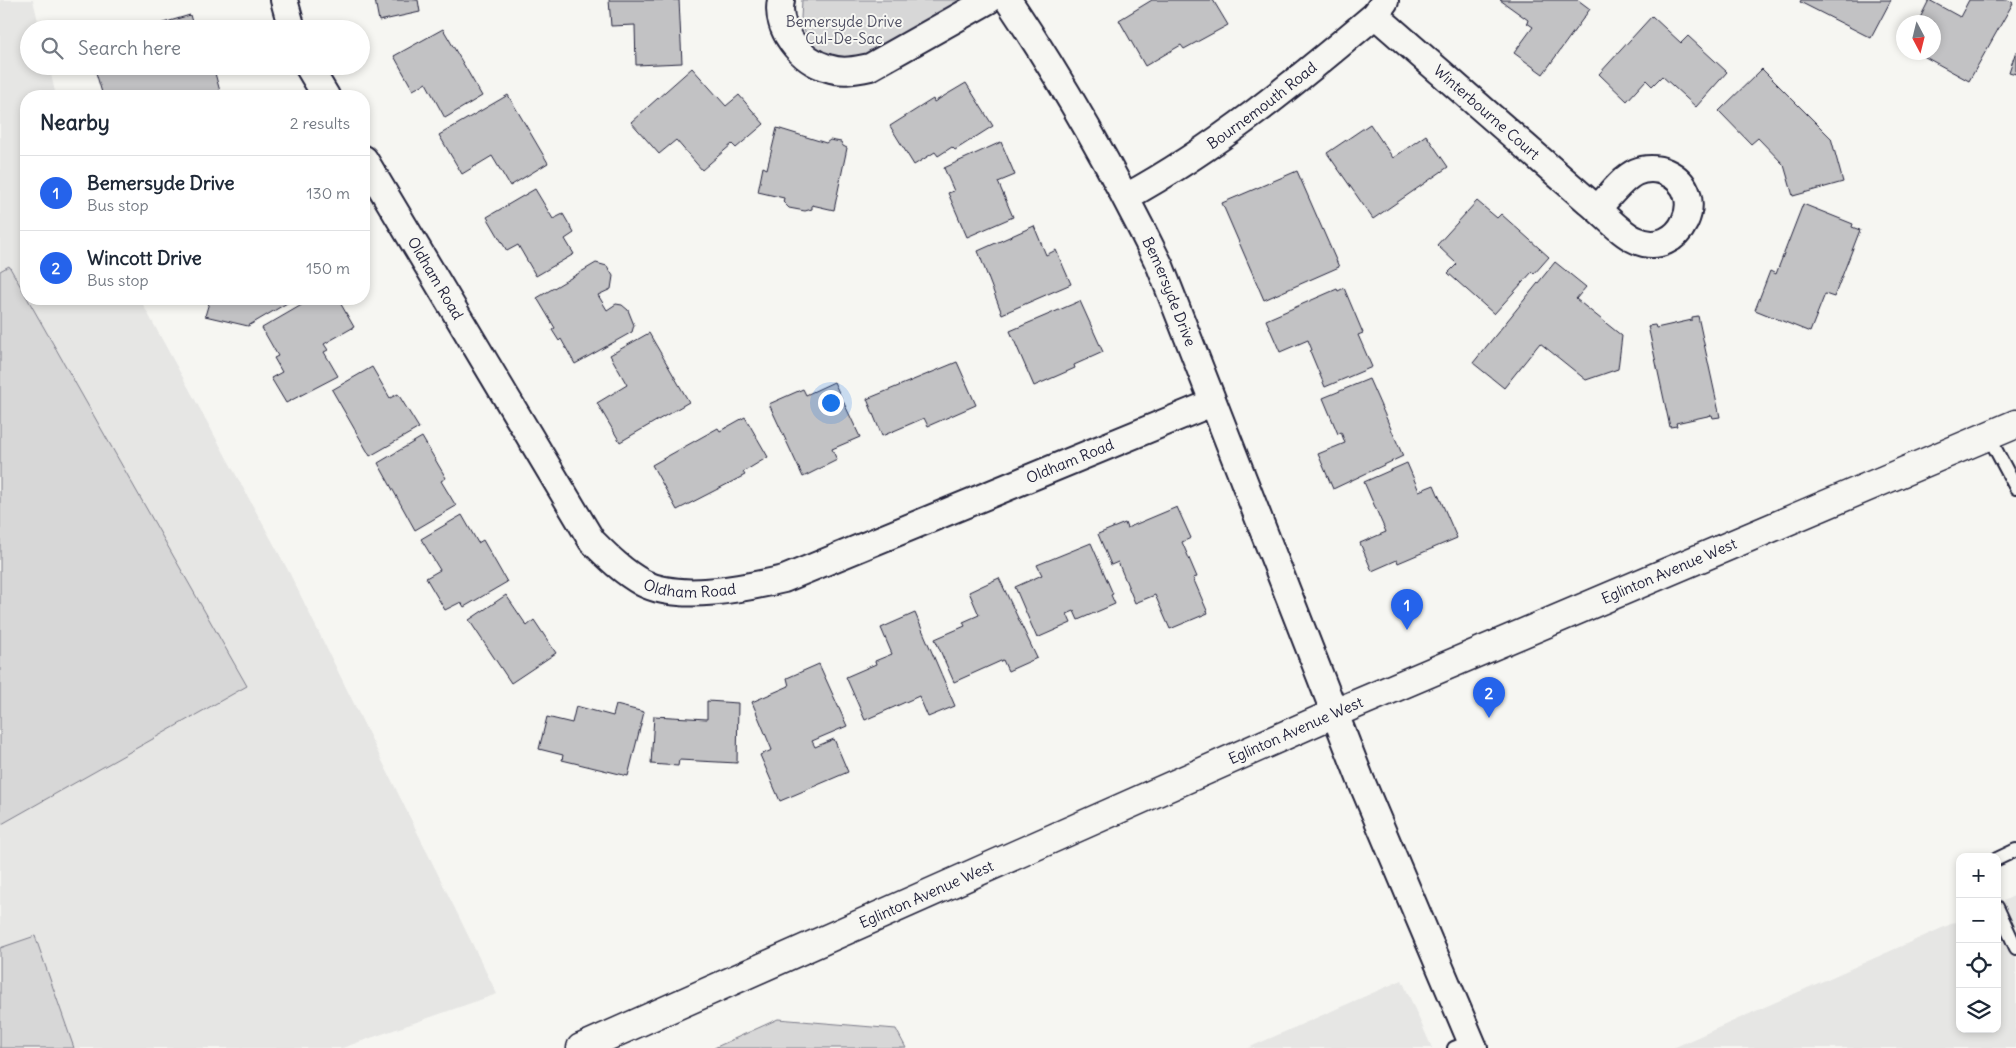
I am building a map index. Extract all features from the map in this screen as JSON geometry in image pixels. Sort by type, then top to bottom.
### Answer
[{"type":"main road","name":"Eglinton Avenue West","points":[[581,1048],[1335,713],[2016,424]]},
{"type":"street","points":[[284,0],[290,20]]},
{"type":"street","points":[[781,0],[783,26],[793,44],[809,60],[828,68],[849,71],[870,67],[989,0]]},
{"type":"street","name":"Bemersyde Drive","points":[[1008,0],[1067,94],[1126,197],[1160,266],[1212,403],[1466,1046]]},
{"type":"street","name":"Bournemouth Road","points":[[1126,197],[1160,179],[1273,98],[1380,8]]},
{"type":"street","name":"Winterbourne Court","points":[[1380,8],[1597,209]]},
{"type":"street","points":[[313,75],[322,90]]},
{"type":"street","name":"Oldham Road","points":[[370,169],[592,542],[619,568],[645,584],[674,590],[713,592],[746,588],[784,579],[1212,403]]},
{"type":"lane","points":[[1989,436],[2016,488]]},
{"type":"lane","points":[[2001,857],[2016,850]]},
{"type":"lane","points":[[2001,916],[2016,948]]},
{"type":"shaded area","points":[[0,0],[33,0],[38,20],[20,20],[20,75],[51,75],[55,90],[20,90],[20,305],[143,305],[289,572],[497,994],[342,1048],[0,1048]]},
{"type":"shaded area","points":[[2016,895],[2016,1048],[1673,1048],[1956,922],[1956,1033],[2001,1033],[2001,902]]},
{"type":"shaded area","points":[[1402,980],[1432,1048],[1248,1048],[1386,987]]},
{"type":"green space","name":"Bemersyde Drive Cul-De-Sac","points":[[802,0],[961,0],[878,54],[839,62],[820,53],[807,38],[801,18]]},
{"type":"green space","points":[[9,266],[20,285],[20,305],[31,305],[247,686],[0,825],[0,271]]},
{"type":"green space","points":[[35,936],[74,1048],[0,1048],[0,948]]},
{"type":"green space","points":[[778,1019],[896,1029],[906,1048],[714,1048]]},
{"type":"building","points":[[375,0],[418,0],[420,12],[379,21]]},
{"type":"building","points":[[609,0],[679,0],[682,63],[636,65],[635,25],[611,26]]},
{"type":"building","points":[[1152,0],[1213,0],[1228,25],[1184,49],[1181,45],[1145,66],[1119,20]]},
{"type":"building","points":[[1500,0],[1578,0],[1590,9],[1543,74],[1514,53],[1533,27],[1527,23],[1528,20]]},
{"type":"building","points":[[1801,0],[1891,0],[1871,38],[1800,2]]},
{"type":"building","points":[[1929,0],[1960,17],[1969,0],[2008,0],[2013,3],[1969,81],[1931,60],[1941,60],[1941,15],[1922,15]]},
{"type":"building","points":[[190,15],[191,20],[173,20]]},
{"type":"building","points":[[1652,16],[1681,43],[1688,36],[1727,72],[1696,107],[1662,76],[1652,86],[1646,80],[1627,101],[1599,74]]},
{"type":"building","points":[[443,29],[482,96],[445,118],[426,83],[413,90],[394,56]]},
{"type":"building","points":[[2016,51],[2016,74],[2009,72]]},
{"type":"building","points":[[692,68],[726,106],[739,95],[764,124],[736,148],[732,144],[702,170],[676,140],[659,154],[631,122]]},
{"type":"building","points":[[1762,69],[1831,138],[1843,182],[1793,196],[1784,165],[1758,138],[1751,144],[1719,111]]},
{"type":"building","points":[[97,75],[215,75],[220,90],[101,90]]},
{"type":"building","points":[[966,83],[993,126],[955,150],[952,147],[938,156],[935,152],[914,165],[890,126],[933,99],[934,102]]},
{"type":"building","points":[[508,95],[548,163],[510,186],[492,156],[462,174],[439,135]]},
{"type":"building","points":[[1370,124],[1393,158],[1426,135],[1448,167],[1373,219],[1327,153]]},
{"type":"building","points":[[777,128],[826,143],[830,140],[841,142],[847,148],[834,210],[812,205],[812,209],[805,211],[789,208],[783,202],[784,198],[758,192],[763,167],[767,169]]},
{"type":"building","points":[[1001,142],[1015,175],[998,182],[1013,217],[967,237],[948,193],[954,191],[944,168]]},
{"type":"building","points":[[1297,171],[1339,267],[1264,300],[1222,203]]},
{"type":"building","points":[[535,189],[553,219],[563,214],[574,233],[565,239],[574,254],[536,276],[518,245],[507,251],[487,217]]},
{"type":"building","points":[[1477,201],[1497,218],[1501,214],[1549,257],[1534,274],[1532,272],[1494,314],[1448,273],[1457,264],[1437,245]]},
{"type":"building","points":[[1803,204],[1853,224],[1852,227],[1860,230],[1834,297],[1825,294],[1810,332],[1755,310],[1770,271],[1776,274]]},
{"type":"building","points":[[1034,226],[1046,255],[1056,250],[1071,284],[1002,314],[978,251]]},
{"type":"building","points":[[1555,262],[1586,287],[1576,299],[1622,336],[1618,369],[1586,380],[1540,343],[1504,388],[1473,363]]},
{"type":"building","points":[[596,263],[607,266],[613,276],[611,289],[598,295],[607,310],[616,304],[622,305],[628,310],[634,325],[632,332],[575,364],[561,339],[559,341],[552,330],[555,328],[537,298]]},
{"type":"building","points":[[1344,288],[1363,333],[1358,335],[1372,367],[1325,387],[1310,351],[1312,350],[1308,340],[1280,352],[1266,320],[1337,289],[1338,291]]},
{"type":"building","points":[[1080,301],[1103,352],[1074,365],[1075,368],[1034,386],[1010,331]]},
{"type":"building","points":[[208,305],[284,305],[248,326],[205,316]]},
{"type":"building","points":[[302,305],[341,305],[354,327],[324,344],[328,350],[324,352],[338,376],[286,403],[271,378],[282,372],[274,358],[278,356],[262,328]]},
{"type":"building","points":[[1698,316],[1720,417],[1713,418],[1712,415],[1676,423],[1677,426],[1670,427],[1648,326],[1655,325],[1656,328],[1692,320],[1692,317]]},
{"type":"building","points":[[649,333],[689,402],[620,442],[597,403],[627,385],[610,355]]},
{"type":"building","points":[[957,362],[976,405],[928,426],[924,418],[882,436],[867,399]]},
{"type":"building","points":[[372,367],[390,398],[398,394],[419,428],[370,456],[332,390]]},
{"type":"building","points":[[1369,379],[1403,456],[1333,489],[1318,454],[1345,443],[1341,432],[1338,434],[1323,398]]},
{"type":"building","points":[[834,382],[860,437],[832,449],[837,460],[803,477],[769,404],[803,389],[806,395]]},
{"type":"building","points":[[745,417],[768,457],[743,472],[745,475],[677,510],[652,465],[718,428],[720,431]]},
{"type":"building","points":[[422,437],[446,478],[441,481],[456,506],[415,530],[378,463]]},
{"type":"building","points":[[1407,463],[1419,491],[1434,485],[1457,538],[1398,563],[1397,560],[1372,571],[1360,543],[1386,532],[1364,482]]},
{"type":"building","points":[[1177,507],[1191,538],[1182,542],[1197,577],[1193,578],[1208,613],[1170,629],[1155,595],[1135,603],[1118,562],[1111,565],[1098,534],[1125,523],[1127,528]]},
{"type":"building","points":[[462,515],[478,543],[483,540],[507,582],[464,607],[461,602],[445,610],[426,578],[440,570],[421,539]]},
{"type":"building","points":[[1091,543],[1113,594],[1111,595],[1115,604],[1078,620],[1074,611],[1067,614],[1071,623],[1037,638],[1015,587],[1042,575],[1037,565]]},
{"type":"building","points":[[999,578],[1037,658],[1008,671],[1003,660],[954,682],[935,639],[965,626],[963,622],[979,615],[969,592]]},
{"type":"building","points":[[506,595],[527,626],[534,620],[556,653],[511,683],[469,620]]},
{"type":"building","points":[[915,613],[955,706],[928,717],[919,696],[865,720],[846,677],[876,664],[875,661],[892,654],[881,628]]},
{"type":"building","points":[[819,664],[847,726],[812,741],[815,747],[834,739],[848,772],[780,801],[760,755],[772,750],[752,702],[789,686],[787,678]]},
{"type":"building","points":[[707,701],[738,703],[737,763],[679,760],[678,766],[651,764],[654,716],[707,719]]},
{"type":"building","points":[[616,705],[644,712],[628,776],[562,760],[563,755],[539,749],[547,717],[572,723],[576,706],[613,716]]},
{"type":"place","name":"Bemersyde Drive","points":[[1407,630]]},
{"type":"place","name":"Wincott Drive","points":[[1489,718]]}]
